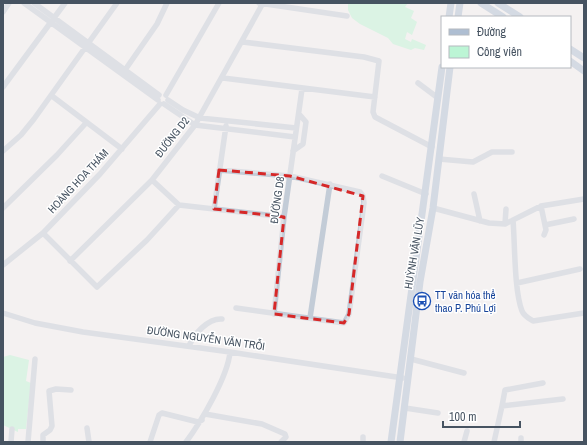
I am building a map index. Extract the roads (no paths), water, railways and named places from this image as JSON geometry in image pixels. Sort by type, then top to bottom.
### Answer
[{"type":"main road","points":[[449,16],[451,3]]},
{"type":"main road","points":[[458,16],[460,3]]},
{"type":"main road","points":[[481,3],[501,16]]},
{"type":"main road","points":[[498,3],[518,16]]},
{"type":"main road","points":[[571,50],[584,58]]},
{"type":"main road","points":[[571,62],[584,70]]},
{"type":"main road","name":"HUỲNH VĂN LŨY","points":[[392,442],[405,378],[442,68]]},
{"type":"main road","name":"HUỲNH VĂN LŨY","points":[[400,442],[405,408],[405,378],[411,359],[420,282],[433,208],[450,68]]},
{"type":"street","points":[[3,12],[9,3]]},
{"type":"street","points":[[24,3],[52,21],[163,100],[200,118],[226,122],[296,128]]},
{"type":"street","points":[[34,3],[52,21]]},
{"type":"street","points":[[3,87],[65,3]]},
{"type":"street","points":[[3,151],[21,135],[52,96],[117,3]]},
{"type":"street","points":[[125,70],[157,24],[167,3]]},
{"type":"street","name":"HOÀNG HOA THÁM","points":[[3,265],[43,233],[122,150],[163,100],[219,3]]},
{"type":"street","points":[[262,4],[347,16]]},
{"type":"street","name":"ĐƯỜNG D2","points":[[70,261],[152,180],[195,125],[243,42],[262,4]]},
{"type":"street","points":[[243,42],[364,57],[380,61],[373,112],[378,120],[432,147]]},
{"type":"street","points":[[87,46],[125,70],[195,125],[295,137]]},
{"type":"street","points":[[223,78],[375,97]]},
{"type":"street","points":[[418,83],[438,98]]},
{"type":"street","name":"ĐƯỜNG D8","points":[[274,314],[284,217],[302,89]]},
{"type":"street","points":[[52,96],[122,150]]},
{"type":"street","points":[[293,151],[303,144],[306,122],[299,114]]},
{"type":"street","points":[[214,209],[226,122]]},
{"type":"street","points":[[3,208],[57,155],[86,123]]},
{"type":"street","points":[[267,126],[267,133]]},
{"type":"street","points":[[439,159],[474,162],[492,152],[512,152]]},
{"type":"street","points":[[219,170],[290,176],[330,184],[360,192],[363,196],[364,203],[349,314],[344,323],[236,308]]},
{"type":"street","points":[[382,176],[426,194]]},
{"type":"street","points":[[152,180],[179,205],[284,217]]},
{"type":"street","points":[[310,318],[330,184]]},
{"type":"street","points":[[474,194],[480,221]]},
{"type":"street","points":[[433,208],[480,221],[505,224],[541,206],[584,199]]},
{"type":"street","points":[[43,233],[97,287],[147,240],[179,205]]},
{"type":"street","points":[[541,206],[545,225],[544,235]]},
{"type":"street","points":[[505,224],[506,209]]},
{"type":"street","points":[[545,225],[574,219]]},
{"type":"street","points":[[513,220],[517,283],[522,311],[526,317],[533,321],[584,313]]},
{"type":"street","points":[[517,283],[580,270]]},
{"type":"street","name":"ĐƯỜNG NGUYỄN VĂN TRỖI","points":[[3,313],[35,323],[83,332],[405,378]]},
{"type":"street","points":[[189,346],[194,335],[214,320],[222,319]]},
{"type":"street","points":[[186,442],[203,417],[227,368],[230,352]]},
{"type":"street","points":[[28,442],[35,359]]},
{"type":"street","points":[[411,359],[464,373]]},
{"type":"street","points":[[494,442],[505,390],[543,383]]},
{"type":"street","points":[[43,442],[43,435],[50,430],[52,426],[49,391],[56,389],[71,390]]},
{"type":"street","points":[[502,406],[563,399]]},
{"type":"street","points":[[405,408],[438,412]]},
{"type":"street","points":[[150,442],[159,415],[162,412],[167,412],[198,422],[203,417]]},
{"type":"street","points":[[203,417],[262,424],[286,435],[281,442]]},
{"type":"street","points":[[86,428],[88,442]]},
{"type":"street","points":[[11,442],[12,429]]},
{"type":"street","points":[[464,442],[467,431]]},
{"type":"place","name":"TT văn hóa thể thao P. Phú Lợi","points":[[422,301]]}]
